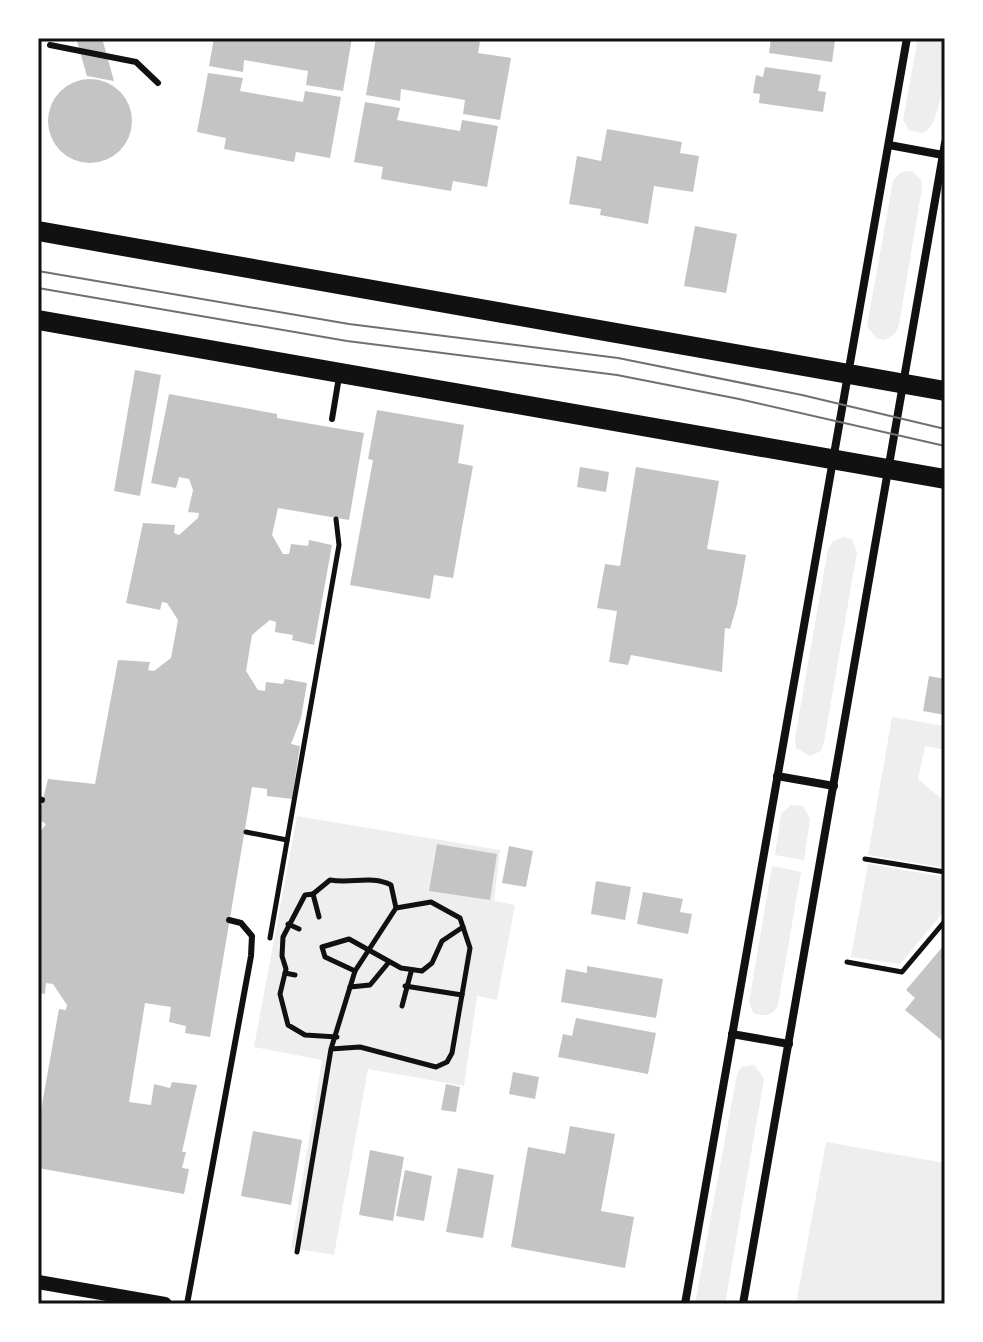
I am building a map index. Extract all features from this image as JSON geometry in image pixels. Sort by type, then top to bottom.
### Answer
[{"type":"main road","points":[[38,231],[849,371],[945,391]]},
{"type":"main road","points":[[38,320],[945,479]]},
{"type":"street","points":[[685,1304],[907,38]]},
{"type":"street","points":[[743,1304],[945,143]]},
{"type":"street","points":[[889,145],[943,155]]},
{"type":"street","points":[[777,776],[834,786]]},
{"type":"street","points":[[732,1034],[789,1044]]},
{"type":"street","points":[[38,1282],[165,1304]]},
{"type":"lane","points":[[50,45],[136,62],[158,83]]},
{"type":"lane","points":[[332,419],[340,374]]},
{"type":"lane","points":[[187,1304],[251,956],[252,936],[241,923],[229,920]]},
{"type":"path","points":[[268,949],[339,545],[336,519]]},
{"type":"path","points":[[246,832],[287,840]]},
{"type":"path","points":[[865,859],[945,872]]},
{"type":"path","points":[[297,1252],[331,1049],[337,1037],[355,971],[396,908],[391,885],[379,879],[345,883],[330,880],[313,894],[305,895],[283,937],[285,973],[280,994],[288,1025],[305,1035],[337,1037]]},
{"type":"path","points":[[313,894],[319,917]]},
{"type":"path","points":[[331,1049],[360,1047],[436,1067],[447,1062],[452,1053],[470,948],[460,918],[431,902],[396,908]]},
{"type":"path","points":[[847,962],[902,972],[945,921]]},
{"type":"path","points":[[288,924],[299,929]]},
{"type":"path","points":[[355,971],[325,957],[322,947],[349,939],[371,947],[389,962],[411,972],[422,971],[432,963],[442,941],[463,927]]},
{"type":"path","points":[[350,987],[370,985],[389,962]]},
{"type":"path","points":[[402,1006],[411,972]]},
{"type":"path","points":[[285,973],[295,975]]},
{"type":"path","points":[[405,986],[462,995]]},
{"type":"shaded area","points":[[918,38],[945,38],[939,106],[929,128],[922,133],[909,130],[903,120]]},
{"type":"shaded area","points":[[912,171],[921,180],[922,188],[899,325],[895,334],[884,340],[876,338],[867,326],[893,181],[901,172]]},
{"type":"shaded area","points":[[844,537],[852,539],[857,552],[824,742],[821,751],[810,756],[796,748],[795,738],[828,549],[833,541]]},
{"type":"shaded area","points":[[892,717],[945,726],[945,750],[925,746],[918,779],[945,802],[945,868],[868,855]]},
{"type":"shaded area","points":[[791,805],[803,806],[810,819],[804,860],[775,855],[781,814]]},
{"type":"shaded area","points":[[297,816],[500,850],[494,901],[515,905],[497,1000],[477,996],[464,1086],[368,1069],[334,1255],[291,1248],[322,1060],[254,1047]]},
{"type":"shaded area","points":[[868,864],[945,877],[945,910],[900,964],[851,957]]},
{"type":"shaded area","points":[[772,866],[801,872],[778,1005],[768,1015],[761,1015],[753,1013],[749,1002]]},
{"type":"shaded area","points":[[754,1065],[764,1079],[725,1304],[695,1304],[737,1074],[741,1067]]},
{"type":"shaded area","points":[[826,1142],[945,1163],[945,1304],[796,1304]]},
{"type":"building","points":[[76,38],[102,38],[114,81],[87,76]]},
{"type":"building","points":[[214,38],[352,38],[343,91],[306,85],[308,71],[244,60],[243,72],[209,66]]},
{"type":"building","points":[[376,38],[456,38],[480,42],[478,53],[511,58],[500,120],[463,114],[465,100],[401,89],[400,101],[366,95]]},
{"type":"building","points":[[771,38],[835,40],[832,62],[769,53]]},
{"type":"building","points":[[765,67],[821,75],[818,91],[826,92],[823,112],[759,103],[760,94],[753,93],[756,75],[763,77]]},
{"type":"building","points":[[208,73],[243,78],[240,91],[303,102],[305,91],[341,97],[330,158],[296,152],[294,162],[224,149],[226,138],[197,132]]},
{"type":"building","points":[[90,79],[106,82],[120,91],[129,105],[132,121],[129,137],[120,151],[106,160],[90,163],[74,160],[60,151],[51,137],[48,121],[51,105],[60,91],[74,82]]},
{"type":"building","points":[[365,102],[400,108],[397,120],[460,131],[462,120],[498,126],[487,187],[453,181],[451,191],[381,179],[383,167],[354,162]]},
{"type":"building","points":[[607,129],[682,142],[680,153],[699,156],[693,192],[654,186],[648,224],[600,215],[601,209],[569,204],[577,156],[601,161]]},
{"type":"building","points":[[695,226],[737,234],[726,293],[684,286]]},
{"type":"building","points":[[135,370],[161,375],[140,496],[114,491]]},
{"type":"building","points":[[169,394],[364,433],[349,520],[278,508],[272,535],[283,554],[289,554],[291,544],[308,546],[309,540],[332,545],[314,645],[292,640],[293,635],[275,632],[276,622],[270,620],[252,635],[246,671],[258,690],[265,691],[266,682],[283,684],[285,679],[307,683],[301,718],[291,744],[300,746],[292,799],[267,796],[267,789],[252,787],[210,1037],[185,1033],[186,1026],[169,1022],[171,1007],[145,1003],[129,1102],[151,1105],[154,1084],[170,1088],[172,1082],[197,1085],[182,1152],[186,1152],[182,1168],[189,1169],[184,1194],[38,1168],[41,1130],[38,1127],[59,1009],[66,1010],[67,1005],[53,984],[46,983],[45,994],[38,993],[38,835],[46,824],[38,819],[48,779],[95,784],[118,660],[150,662],[148,670],[154,671],[171,658],[178,620],[167,603],[162,602],[160,610],[126,603],[143,523],[175,525],[174,533],[179,535],[198,518],[199,513],[188,512],[193,490],[189,479],[179,477],[176,488],[151,483]]},
{"type":"building","points":[[377,410],[464,425],[458,463],[473,466],[453,578],[434,575],[430,599],[350,585],[373,460],[368,459]]},
{"type":"building","points":[[580,467],[609,472],[606,492],[577,487]]},
{"type":"building","points":[[636,467],[719,481],[707,549],[746,555],[737,605],[730,629],[725,628],[722,672],[631,655],[628,665],[609,662],[617,611],[597,608],[605,564],[620,566]]},
{"type":"building","points":[[929,676],[945,679],[945,715],[923,711]]},
{"type":"building","points":[[437,844],[497,854],[490,900],[429,891]]},
{"type":"building","points":[[509,846],[533,851],[526,887],[502,883]]},
{"type":"building","points":[[596,881],[631,887],[625,920],[591,914]]},
{"type":"building","points":[[643,892],[683,899],[680,912],[692,914],[688,934],[637,924]]},
{"type":"building","points":[[945,944],[945,1043],[905,1010],[915,998],[906,990]]},
{"type":"building","points":[[587,966],[663,979],[656,1018],[561,1002],[566,969],[587,973]]},
{"type":"building","points":[[576,1018],[656,1033],[648,1074],[558,1057],[563,1034],[572,1036]]},
{"type":"building","points":[[513,1072],[539,1077],[535,1099],[509,1094]]},
{"type":"building","points":[[446,1084],[460,1087],[456,1112],[441,1110]]},
{"type":"building","points":[[570,1126],[615,1134],[601,1211],[634,1217],[625,1268],[511,1247],[528,1147],[565,1154]]},
{"type":"building","points":[[253,1131],[302,1140],[291,1205],[241,1196]]},
{"type":"building","points":[[370,1150],[404,1157],[393,1221],[359,1215]]},
{"type":"building","points":[[458,1168],[494,1175],[483,1238],[446,1232]]},
{"type":"building","points":[[405,1170],[432,1176],[424,1221],[396,1216]]},
{"type":"tram line","points":[[38,271],[349,324],[618,358],[802,395],[945,429]]},
{"type":"tram line","points":[[38,288],[347,341],[617,375],[945,446]]}]
